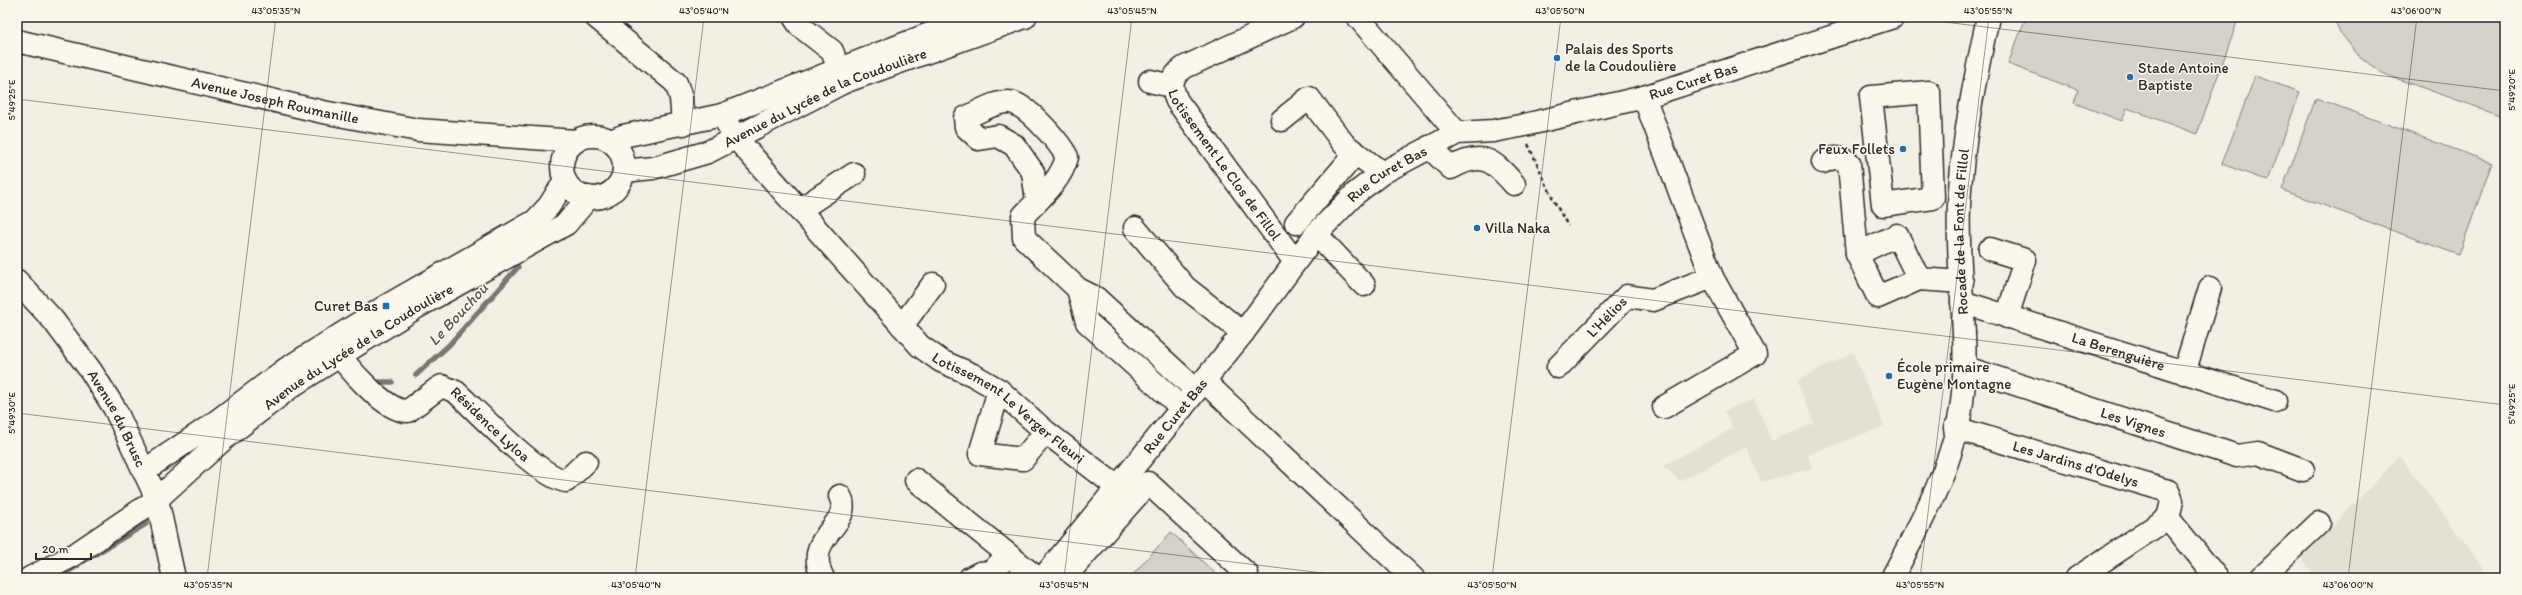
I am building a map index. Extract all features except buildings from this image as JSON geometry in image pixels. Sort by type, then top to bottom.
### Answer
[{"type":"street","points":[[596,17],[676,82],[681,98],[682,124]]},
{"type":"street","points":[[794,17],[800,26],[832,51],[841,75]]},
{"type":"street","name":"Avenue du Lycée de la Coudoulière","points":[[611,141],[623,136],[722,115],[841,75],[960,24],[1025,17]]},
{"type":"street","name":"Lotissement Le Clos de Fillol","points":[[1293,17],[1185,67],[1161,83],[1177,101],[1296,262]]},
{"type":"street","points":[[1358,17],[1458,133]]},
{"type":"street","name":"Rue Curet Bas","points":[[1043,578],[1243,333],[1316,234],[1356,192],[1382,173],[1458,133],[1492,131],[1520,126],[1644,97],[1893,17]]},
{"type":"street","name":"Rocade de la Font de Fillol","points":[[1892,578],[1930,505],[1950,453],[1962,402],[1962,292],[1959,206],[1964,149],[1988,17]]},
{"type":"street","name":"Avenue Joseph Roumanille","points":[[17,41],[323,112],[418,130],[576,141]]},
{"type":"street","name":"Avenue du Lycée de la Coudoulière","points":[[624,171],[653,168],[686,160],[736,138],[841,75]]},
{"type":"street","points":[[1930,92],[1932,148],[1933,198],[1883,205],[1871,97],[1930,92]]},
{"type":"street","points":[[1644,97],[1712,278],[1755,354],[1664,407]]},
{"type":"street","points":[[1282,120],[1309,98],[1344,144],[1382,173]]},
{"type":"street","points":[[1037,201],[1033,172],[1014,146],[998,136],[979,139],[966,127],[965,118],[1000,103],[1010,102],[1025,110],[1061,145],[1067,157],[1065,167],[1057,180],[1023,216],[1024,238],[1078,289],[1096,298],[1200,386],[1413,578]]},
{"type":"street","name":"Lotissement Le Verger Fleuri","points":[[722,115],[736,138],[920,346],[941,361],[974,375],[999,390],[1046,432],[1117,487]]},
{"type":"street","points":[[537,138],[553,152],[564,173],[579,194],[589,197],[601,197],[612,192],[620,182],[624,171],[622,154],[611,141],[593,135],[576,141],[564,156],[564,173]]},
{"type":"street","points":[[1429,147],[1451,168],[1465,160],[1487,160],[1497,165],[1514,184]]},
{"type":"street","points":[[1932,148],[1964,149]]},
{"type":"street","points":[[1296,223],[1356,153]]},
{"type":"street","points":[[1822,162],[1832,157],[1843,158],[1849,163],[1857,254],[1878,297],[1919,278],[1897,235],[1857,254]]},
{"type":"street","name":"Avenue du Lycée de la Coudoulière","points":[[30,578],[74,555],[157,499],[231,433],[292,386],[386,306],[535,221],[549,206],[564,173]]},
{"type":"street","points":[[799,210],[854,174]]},
{"type":"street","name":"Avenue du Lycée de la Coudoulière","points":[[145,470],[213,424],[286,369],[335,349],[417,307],[566,224],[589,197]]},
{"type":"street","points":[[1135,228],[1184,287],[1243,333]]},
{"type":"street","points":[[1316,234],[1364,285]]},
{"type":"street","points":[[1990,249],[2025,260],[2007,317]]},
{"type":"street","name":"L'Hélios","points":[[1558,367],[1627,296],[1653,300],[1712,278]]},
{"type":"street","name":"La Berenguière","points":[[1919,278],[1962,292],[2007,317],[2275,401]]},
{"type":"street","name":"Avenue du Brusc","points":[[17,281],[53,320],[92,371],[115,409],[145,470],[157,499],[174,578]]},
{"type":"street","points":[[902,326],[933,284]]},
{"type":"street","points":[[2184,373],[2210,288]]},
{"type":"street","points":[[1078,289],[1087,322],[1182,408]]},
{"type":"street","name":"Résidence Lyloa","points":[[335,349],[372,390],[400,412],[408,411],[442,386],[456,392],[535,465],[553,476],[566,481],[586,462]]},
{"type":"street","name":"Les Vignes","points":[[1963,367],[2237,456],[2258,453],[2303,470]]},
{"type":"street","points":[[999,390],[980,454],[1023,460],[1046,432]]},
{"type":"street","name":"Les Jardins d'Odelys","points":[[1955,428],[2168,491],[2172,501],[2168,518]]},
{"type":"street","points":[[916,480],[1037,578]]},
{"type":"street","points":[[1064,578],[1148,483],[1247,574],[1244,578]]},
{"type":"street","points":[[824,578],[817,560],[818,546],[843,513],[844,504],[840,496]]},
{"type":"street","points":[[2077,578],[2168,518],[2217,578]]},
{"type":"street","points":[[2261,578],[2319,523]]},
{"type":"street","points":[[970,578],[980,573],[991,572],[1008,554]]},
{"type":"path","points":[[1520,126],[1555,203],[1568,226]]},
{"type":"shaded area","name":"Stade Antoine Baptiste","points":[[2026,17],[2239,17],[2197,134],[2127,108],[2122,121],[2074,103],[2078,90],[2008,64]]},
{"type":"shaded area","points":[[2333,17],[2505,17],[2505,117],[2381,73],[2358,55],[2340,32]]},
{"type":"shaded area","points":[[2255,76],[2300,92],[2268,181],[2222,164]]},
{"type":"shaded area","points":[[2316,98],[2492,163],[2459,255],[2282,190]]},
{"type":"shaded area","points":[[1853,352],[1884,426],[1808,455],[1812,468],[1761,482],[1747,447],[1680,481],[1663,466],[1733,428],[1724,411],[1754,399],[1772,441],[1814,423],[1797,381]]},
{"type":"shaded area","points":[[2400,456],[2484,569],[2474,578],[2318,578],[2301,559]]},
{"type":"shaded area","points":[[1171,532],[1218,576],[1216,578],[1130,578]]},
{"type":"waterway","name":"Le Bouchou","points":[[416,375],[449,345],[518,267]]},
{"type":"waterway","name":"Le Bouchou","points":[[380,382],[392,382]]},
{"type":"waterway","name":"Le Bouchou","points":[[84,561],[146,524]]},
{"type":"waterway","name":"Le Bouchou","points":[[56,578],[77,566]]},
{"type":"place","name":"Palais des Sports de la Coudoulière","points":[[1557,58]]},
{"type":"place","name":"Stade Antoine Baptiste","points":[[2130,77]]},
{"type":"place","name":"Feux Follets","points":[[1903,149]]},
{"type":"place","name":"Villa Naka","points":[[1477,228]]},
{"type":"place","name":"Curet Bas","points":[[386,306]]},
{"type":"place","name":"École primaire Eugène Montagne","points":[[1889,376]]}]
